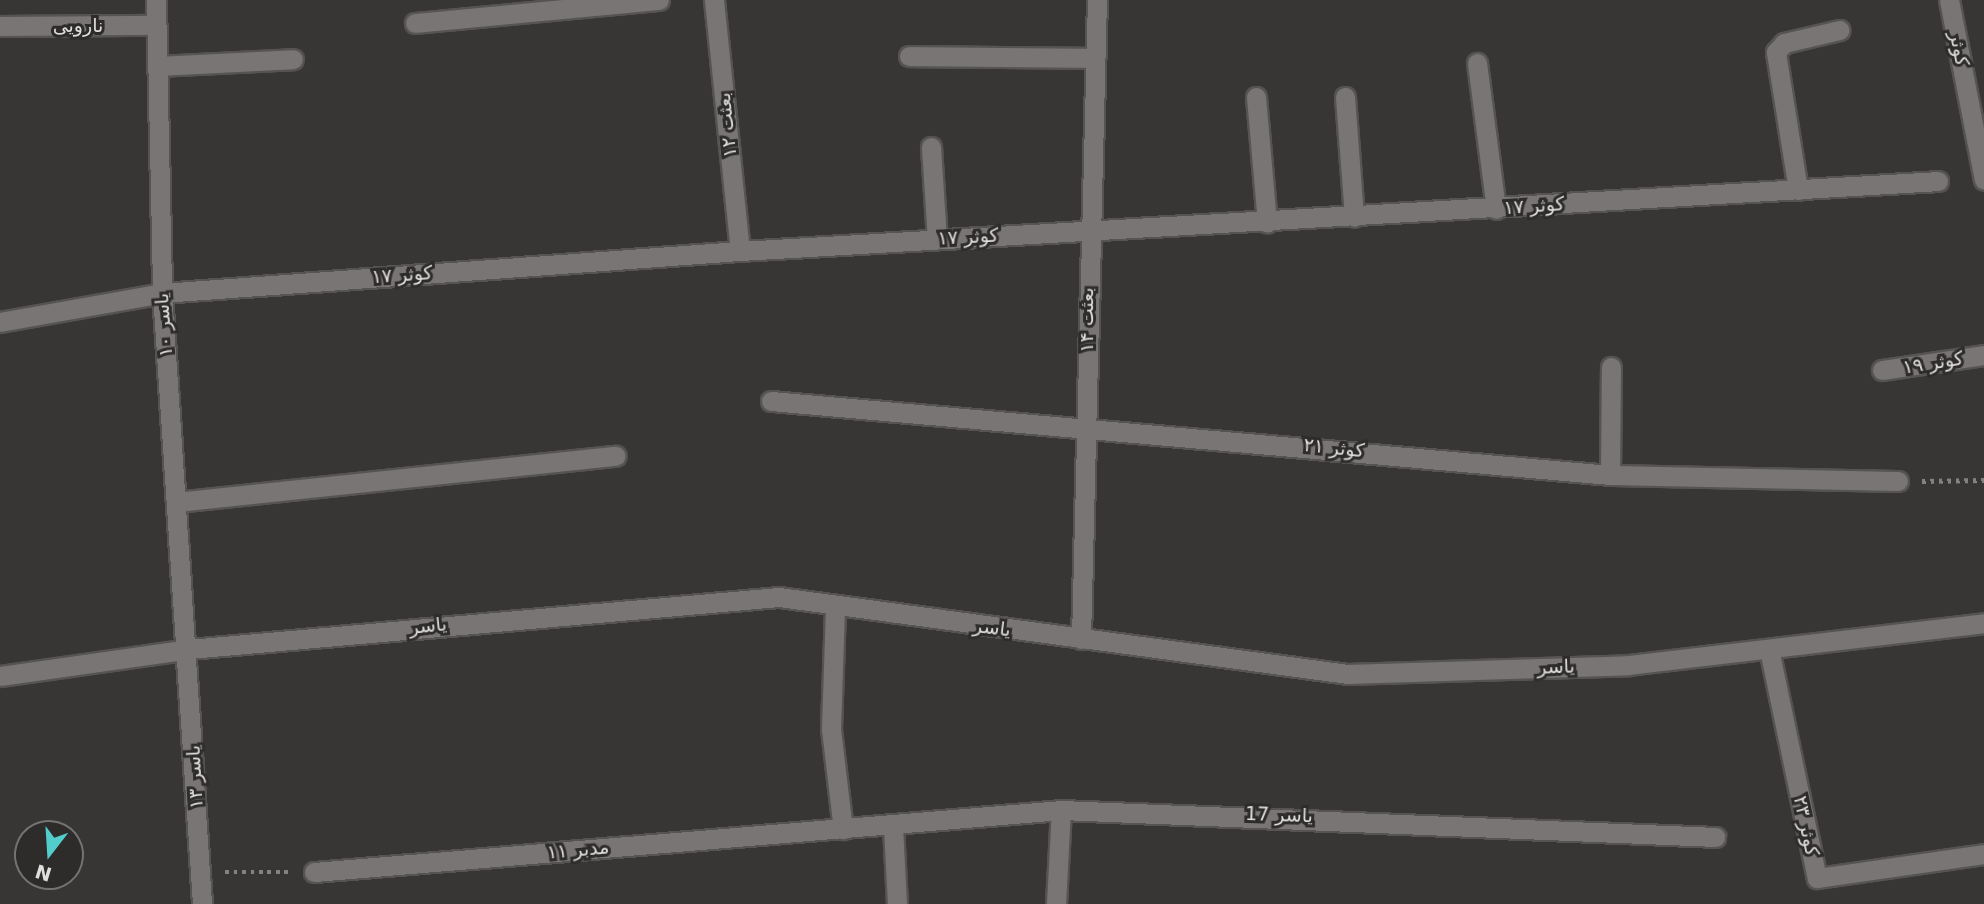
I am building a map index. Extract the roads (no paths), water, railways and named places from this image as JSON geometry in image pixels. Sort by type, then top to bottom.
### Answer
[{"type":"street","name":"یاسر ۱۰","points":[[156,0],[162,293],[189,649]]},
{"type":"street","points":[[415,23],[659,0]]},
{"type":"street","name":"بعثت ۱۲","points":[[714,0],[740,251]]},
{"type":"street","name":"بعثت ۱۴","points":[[1081,639],[1087,424],[1088,231],[1097,0]]},
{"type":"street","name":"کوثر","points":[[1949,0],[1984,180]]},
{"type":"street","name":"نارویی","points":[[0,26],[156,25]]},
{"type":"street","points":[[1798,190],[1776,52],[1784,43],[1840,30]]},
{"type":"street","points":[[909,56],[1093,58]]},
{"type":"street","points":[[157,66],[293,59]]},
{"type":"street","points":[[1476,63],[1496,209]]},
{"type":"street","points":[[1256,97],[1267,223]]},
{"type":"street","points":[[1345,97],[1354,217]]},
{"type":"street","points":[[931,147],[937,239]]},
{"type":"street","name":"کوثر ۱۷","points":[[0,322],[162,293],[740,251],[1267,223],[1938,181]]},
{"type":"street","name":"کوثر ۱۹","points":[[1882,370],[1984,355]]},
{"type":"street","points":[[1610,475],[1611,367]]},
{"type":"street","name":"کوثر ۲۱","points":[[771,401],[1087,424],[1610,475],[1898,481]]},
{"type":"street","points":[[176,502],[616,456]]},
{"type":"street","name":"یاسر","points":[[0,676],[189,649],[660,603],[779,597],[835,607],[1348,674],[1628,665],[1984,623]]},
{"type":"street","points":[[835,607],[831,729],[843,829]]},
{"type":"street","name":"یاسر ۱۳","points":[[189,649],[202,904]]},
{"type":"street","name":"کوثر ۲۳","points":[[1769,649],[1816,878],[1984,854]]},
{"type":"street","points":[[1056,904],[1061,810]]},
{"type":"street","name":"یاسر 17","points":[[843,829],[1061,810],[1715,837]]},
{"type":"street","points":[[893,826],[897,904]]},
{"type":"street","name":"مدبر ۱۱","points":[[314,872],[843,829]]}]
